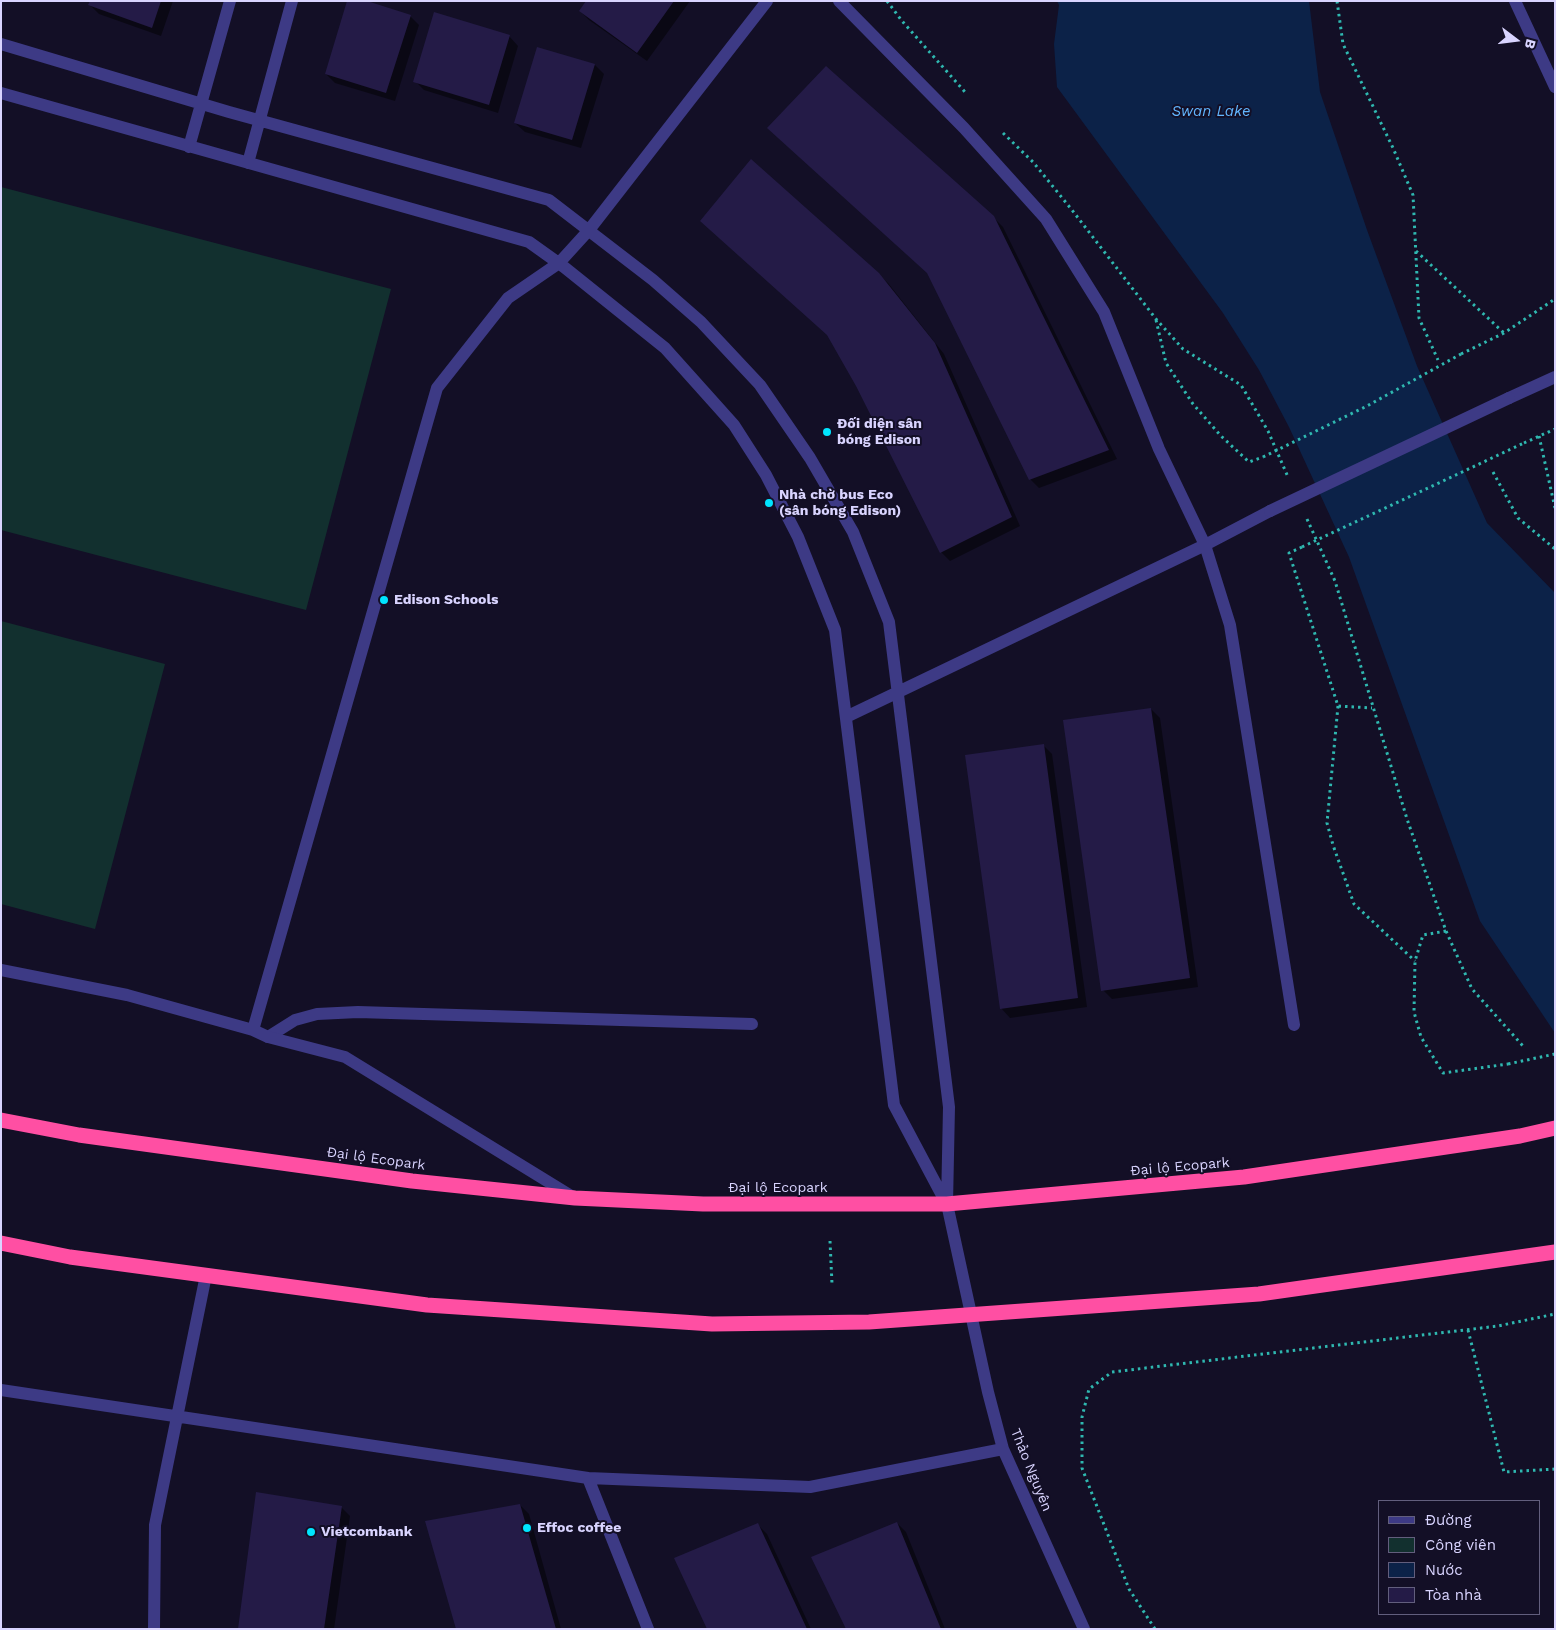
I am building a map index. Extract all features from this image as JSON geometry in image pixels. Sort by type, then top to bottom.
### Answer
[{"type":"highway","name":"Đại lộ Ecopark","points":[[1,1120],[78,1135],[412,1181],[574,1198],[703,1204],[947,1204],[1244,1178],[1520,1136],[1555,1128]]},
{"type":"highway","points":[[1,1243],[70,1257],[427,1305],[712,1324],[870,1322],[1259,1294],[1555,1252]]},
{"type":"street","points":[[189,147],[230,1]]},
{"type":"street","points":[[248,163],[292,1]]},
{"type":"street","points":[[253,1030],[437,388],[508,298],[559,263],[589,230],[767,1]]},
{"type":"street","points":[[839,1],[964,128],[1046,219],[1104,312],[1159,448],[1205,545],[1230,625],[1294,1025]]},
{"type":"street","points":[[1515,1],[1555,87]]},
{"type":"street","points":[[1,44],[260,120],[549,200],[653,280],[701,322],[760,386],[810,458],[853,532],[889,622],[949,1107],[947,1204]]},
{"type":"street","points":[[1,93],[529,242],[559,263],[665,348],[734,425],[766,475],[798,537],[835,630],[894,1105],[947,1204]]},
{"type":"street","points":[[846,717],[1205,545],[1270,511],[1555,377]]},
{"type":"street","points":[[1,970],[127,995],[253,1030],[268,1037],[345,1057],[574,1198]]},
{"type":"street","points":[[268,1037],[295,1020],[317,1014],[358,1012],[752,1024]]},
{"type":"street","name":"Thảo Nguyên","points":[[947,1204],[1003,1449],[1084,1629]]},
{"type":"street","points":[[154,1629],[155,1525],[206,1275]]},
{"type":"street","points":[[1,1390],[177,1418],[588,1478],[810,1487],[1003,1449]]},
{"type":"street","points":[[588,1478],[648,1629]]},
{"type":"path","points":[[1337,1],[1342,44],[1393,148],[1413,195],[1419,318],[1438,360]]},
{"type":"path","points":[[1416,250],[1504,333]]},
{"type":"path","points":[[1156,318],[1166,363],[1193,404],[1221,436],[1249,462],[1367,406],[1461,354],[1504,333],[1555,299]]},
{"type":"path","points":[[1415,961],[1354,904],[1333,845],[1327,823],[1338,706],[1289,553],[1555,429]]},
{"type":"path","points":[[1539,436],[1555,508]]},
{"type":"path","points":[[1494,472],[1518,518],[1555,548]]},
{"type":"path","points":[[1338,706],[1372,708]]},
{"type":"path","points":[[1446,931],[1423,935],[1415,961],[1414,1012],[1421,1037],[1443,1073],[1508,1064],[1555,1054]]},
{"type":"path","points":[[830,1241],[832,1284]]},
{"type":"path","points":[[1155,1629],[1129,1590],[1082,1468],[1082,1417],[1089,1389],[1112,1372],[1468,1330],[1555,1314]]},
{"type":"path","points":[[1468,1330],[1504,1472],[1555,1469]]},
{"type":"green space","points":[[1,187],[391,289],[306,610],[1,530]]},
{"type":"green space","points":[[1,621],[165,664],[95,929],[1,904]]},
{"type":"water","name":"Swan Lake","points":[[1057,1],[1309,1],[1320,92],[1367,230],[1417,366],[1487,523],[1555,593],[1555,1033],[1480,921],[1349,557],[1289,427],[1259,370],[1223,313],[1057,87],[1054,44],[1059,5]]},
{"type":"building","points":[[90,1],[161,1],[152,28],[88,5]]},
{"type":"building","points":[[347,1],[367,1],[411,15],[386,93],[325,74]]},
{"type":"building","points":[[586,1],[674,1],[637,53],[579,11]]},
{"type":"building","points":[[434,12],[510,35],[489,105],[413,82]]},
{"type":"building","points":[[537,47],[595,64],[572,140],[514,123]]},
{"type":"building","points":[[826,66],[994,216],[1109,450],[1029,480],[927,273],[767,128]]},
{"type":"building","points":[[751,159],[879,273],[935,343],[1012,517],[940,553],[856,386],[827,335],[700,221]]},
{"type":"building","points":[[1151,708],[1190,978],[1101,991],[1063,720]]},
{"type":"building","points":[[1044,744],[1078,998],[1000,1009],[965,755]]},
{"type":"building","points":[[256,1492],[342,1506],[324,1629],[238,1629]]},
{"type":"building","points":[[520,1504],[556,1629],[456,1629],[425,1521]]},
{"type":"building","points":[[897,1522],[941,1629],[846,1629],[811,1557]]},
{"type":"building","points":[[758,1523],[807,1629],[707,1629],[674,1558]]},
{"type":"place","name":"Đối diện sân bóng Edison","points":[[827,432]]},
{"type":"place","name":"Nhà chờ bus Eco (sân bóng Edison)","points":[[769,503]]},
{"type":"place","name":"Edison Schools","points":[[384,600]]},
{"type":"place","name":"Effoc coffee","points":[[527,1528]]},
{"type":"place","name":"Vietcombank","points":[[311,1532]]}]
